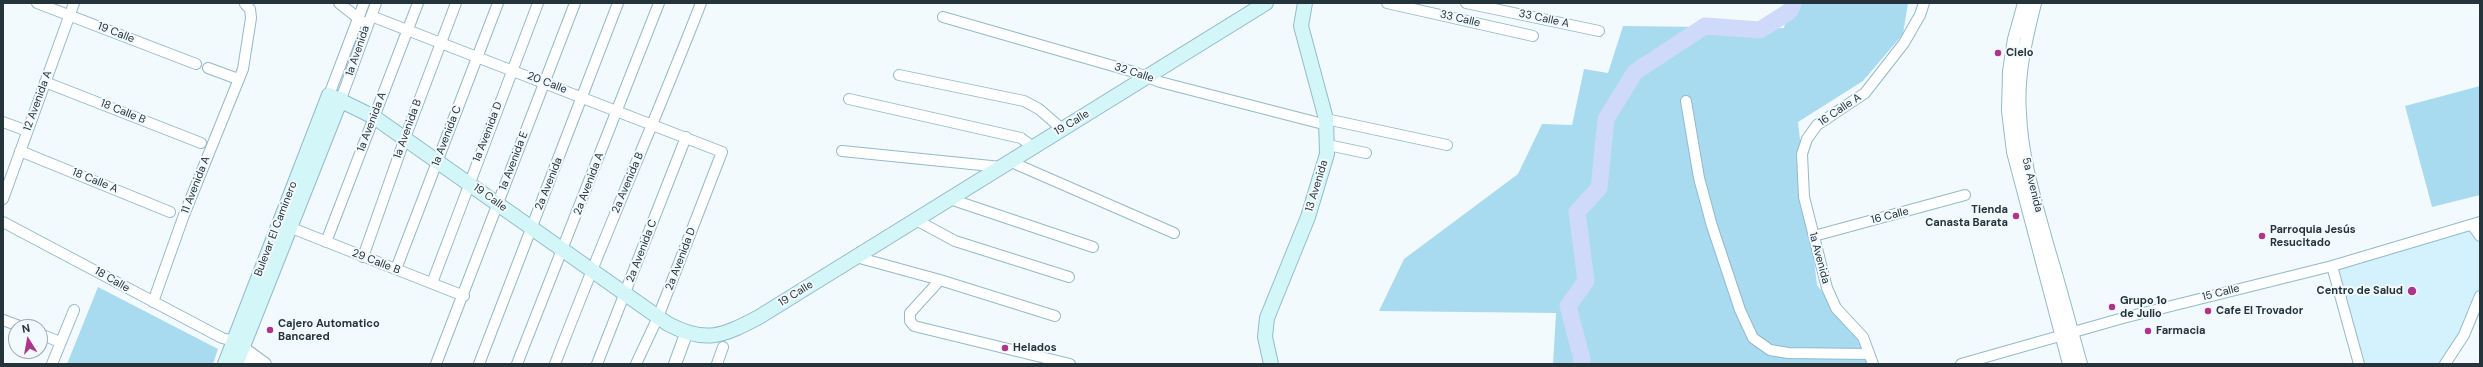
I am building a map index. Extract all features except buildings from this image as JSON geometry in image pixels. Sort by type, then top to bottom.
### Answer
[{"type":"main road","name":"19 Calle","points":[[335,97],[374,117],[405,138],[591,269],[624,295],[658,317],[686,334],[706,337],[729,334],[918,221],[1005,164],[1149,77],[1266,3]]},
{"type":"main road","name":"13 Avenida","points":[[1271,364],[1265,337],[1267,318],[1308,217],[1324,166],[1328,145],[1326,122],[1301,26],[1305,3]]},
{"type":"main road","name":"Bulevar El Caminero","points":[[225,364],[236,352],[289,227],[335,97]]},
{"type":"main road","name":"Bulevar El Caminero","points":[[236,352],[335,97]]},
{"type":"street","name":"19 Calle","points":[[37,3],[196,64]]},
{"type":"street","name":"12 Avenida A","points":[[3,199],[74,3]]},
{"type":"street","name":"20 Calle","points":[[339,3],[358,18],[408,29],[477,58],[512,69],[722,152]]},
{"type":"street","name":"1a Avenida","points":[[335,97],[358,18],[364,3]]},
{"type":"street","name":"1a Avenida","points":[[335,97],[376,3]]},
{"type":"street","name":"1a Avenida A","points":[[326,242],[418,3]]},
{"type":"street","name":"1a Avenida B","points":[[363,257],[440,42],[456,3]]},
{"type":"street","name":"1a Avenida C","points":[[396,269],[498,3]]},
{"type":"street","name":"1a Avenida D","points":[[432,283],[538,3]]},
{"type":"street","name":"1a Avenida E","points":[[437,364],[575,3]]},
{"type":"street","name":"2a Avenida","points":[[478,364],[583,97],[618,3]]},
{"type":"street","name":"2a Avenida A","points":[[517,364],[618,111],[659,3]]},
{"type":"street","name":"2a Avenida B","points":[[555,364],[591,269],[653,124],[701,3]]},
{"type":"street","name":"33 Calle","points":[[1387,3],[1533,36]]},
{"type":"street","name":"33 Calle A","points":[[1466,3],[1599,30]]},
{"type":"street","name":"16 Calle A","points":[[1807,139],[1817,125],[1865,93],[1904,43],[1920,15],[1924,3]]},
{"type":"street","name":"5a Avenida","points":[[2024,3],[2014,39],[2010,65],[2008,111],[2013,152],[2067,335],[2081,364]]},
{"type":"street","name":"5a Avenida","points":[[2035,3],[2025,41],[2020,77],[2020,113],[2023,149],[2067,335],[2069,364]]},
{"type":"street","name":"11 Avenida A","points":[[153,302],[242,69],[251,18],[250,9],[244,4]]},
{"type":"street","name":"32 Calle","points":[[943,17],[1149,77],[1160,82],[1326,122],[1447,145]]},
{"type":"street","points":[[208,68],[238,79]]},
{"type":"street","points":[[899,75],[1024,102],[1039,109],[1062,129]]},
{"type":"street","name":"18 Calle B","points":[[45,82],[201,143]]},
{"type":"street","points":[[849,99],[1021,138],[1033,147]]},
{"type":"street","points":[[1686,101],[1699,178],[1712,226],[1740,310],[1753,338],[1770,350],[1788,353],[1869,354]]},
{"type":"street","points":[[3,122],[27,131]]},
{"type":"street","name":"2a Avenida C","points":[[596,364],[686,137]]},
{"type":"street","name":"1a Avenida","points":[[1807,139],[1802,154],[1804,197],[1827,288],[1836,308],[1863,337],[1873,364]]},
{"type":"street","points":[[1328,145],[1366,153]]},
{"type":"street","name":"18 Calle A","points":[[20,151],[170,212]]},
{"type":"street","points":[[842,151],[1005,164],[1174,233]]},
{"type":"street","name":"2a Avenida D","points":[[636,364],[658,317],[722,152]]},
{"type":"street","name":"16 Calle","points":[[1814,236],[1965,195]]},
{"type":"street","points":[[950,200],[1093,247]]},
{"type":"street","points":[[918,221],[955,241],[1069,277]]},
{"type":"street","name":"18 Calle","points":[[3,222],[153,302],[236,352]]},
{"type":"street","name":"15 Calle","points":[[1961,364],[2123,318],[2332,266],[2476,224]]},
{"type":"street","points":[[2476,224],[2479,235]]},
{"type":"street","name":"29 Calle B","points":[[289,227],[464,296]]},
{"type":"street","points":[[856,257],[940,280],[1055,316]]},
{"type":"street","points":[[2332,266],[2359,364]]},
{"type":"street","points":[[940,280],[910,313],[910,321],[914,326],[1070,364]]},
{"type":"street","points":[[2445,364],[2464,335],[2480,296]]},
{"type":"street","points":[[52,364],[74,310]]},
{"type":"street","points":[[675,364],[686,334]]},
{"type":"street","points":[[48,337],[60,342]]},
{"type":"street","points":[[717,364],[724,347]]},
{"type":"street","points":[[236,352],[265,364]]},
{"type":"shaded area","points":[[1789,3],[1908,3],[1903,34],[1863,81],[1798,122],[1817,285],[1860,341],[1869,364],[1553,364],[1556,313],[1379,311],[1404,259],[1518,174],[1542,124],[1572,125],[1584,69],[1608,73],[1623,26],[1784,28]]},
{"type":"shaded area","points":[[2480,86],[2480,195],[2432,207],[2405,106]]},
{"type":"shaded area","name":"Centro de Salud","points":[[2480,226],[2480,313],[2473,330],[2450,364],[2363,364],[2337,269]]},
{"type":"shaded area","points":[[98,287],[218,349],[213,364],[67,364]]},
{"type":"waterway","points":[[1581,364],[1582,359],[1568,306],[1586,281],[1577,212],[1599,188],[1606,119],[1635,72],[1705,26],[1760,30],[1790,11],[1793,3]]},
{"type":"place","name":"Cielo","points":[[1998,53]]},
{"type":"place","name":"Tienda Canasta Barata","points":[[2016,216]]},
{"type":"place","name":"Parroquia Jesús Resucitado","points":[[2262,236]]},
{"type":"place","name":"Centro de Salud","points":[[2412,291]]},
{"type":"place","name":"Grupo 1o de Julio","points":[[2112,307]]},
{"type":"place","name":"Cafe El Trovador","points":[[2208,311]]},
{"type":"place","name":"Cajero Automatico Bancared","points":[[270,330]]},
{"type":"place","name":"Farmacia","points":[[2148,331]]},
{"type":"place","name":"Helados","points":[[1005,348]]}]
